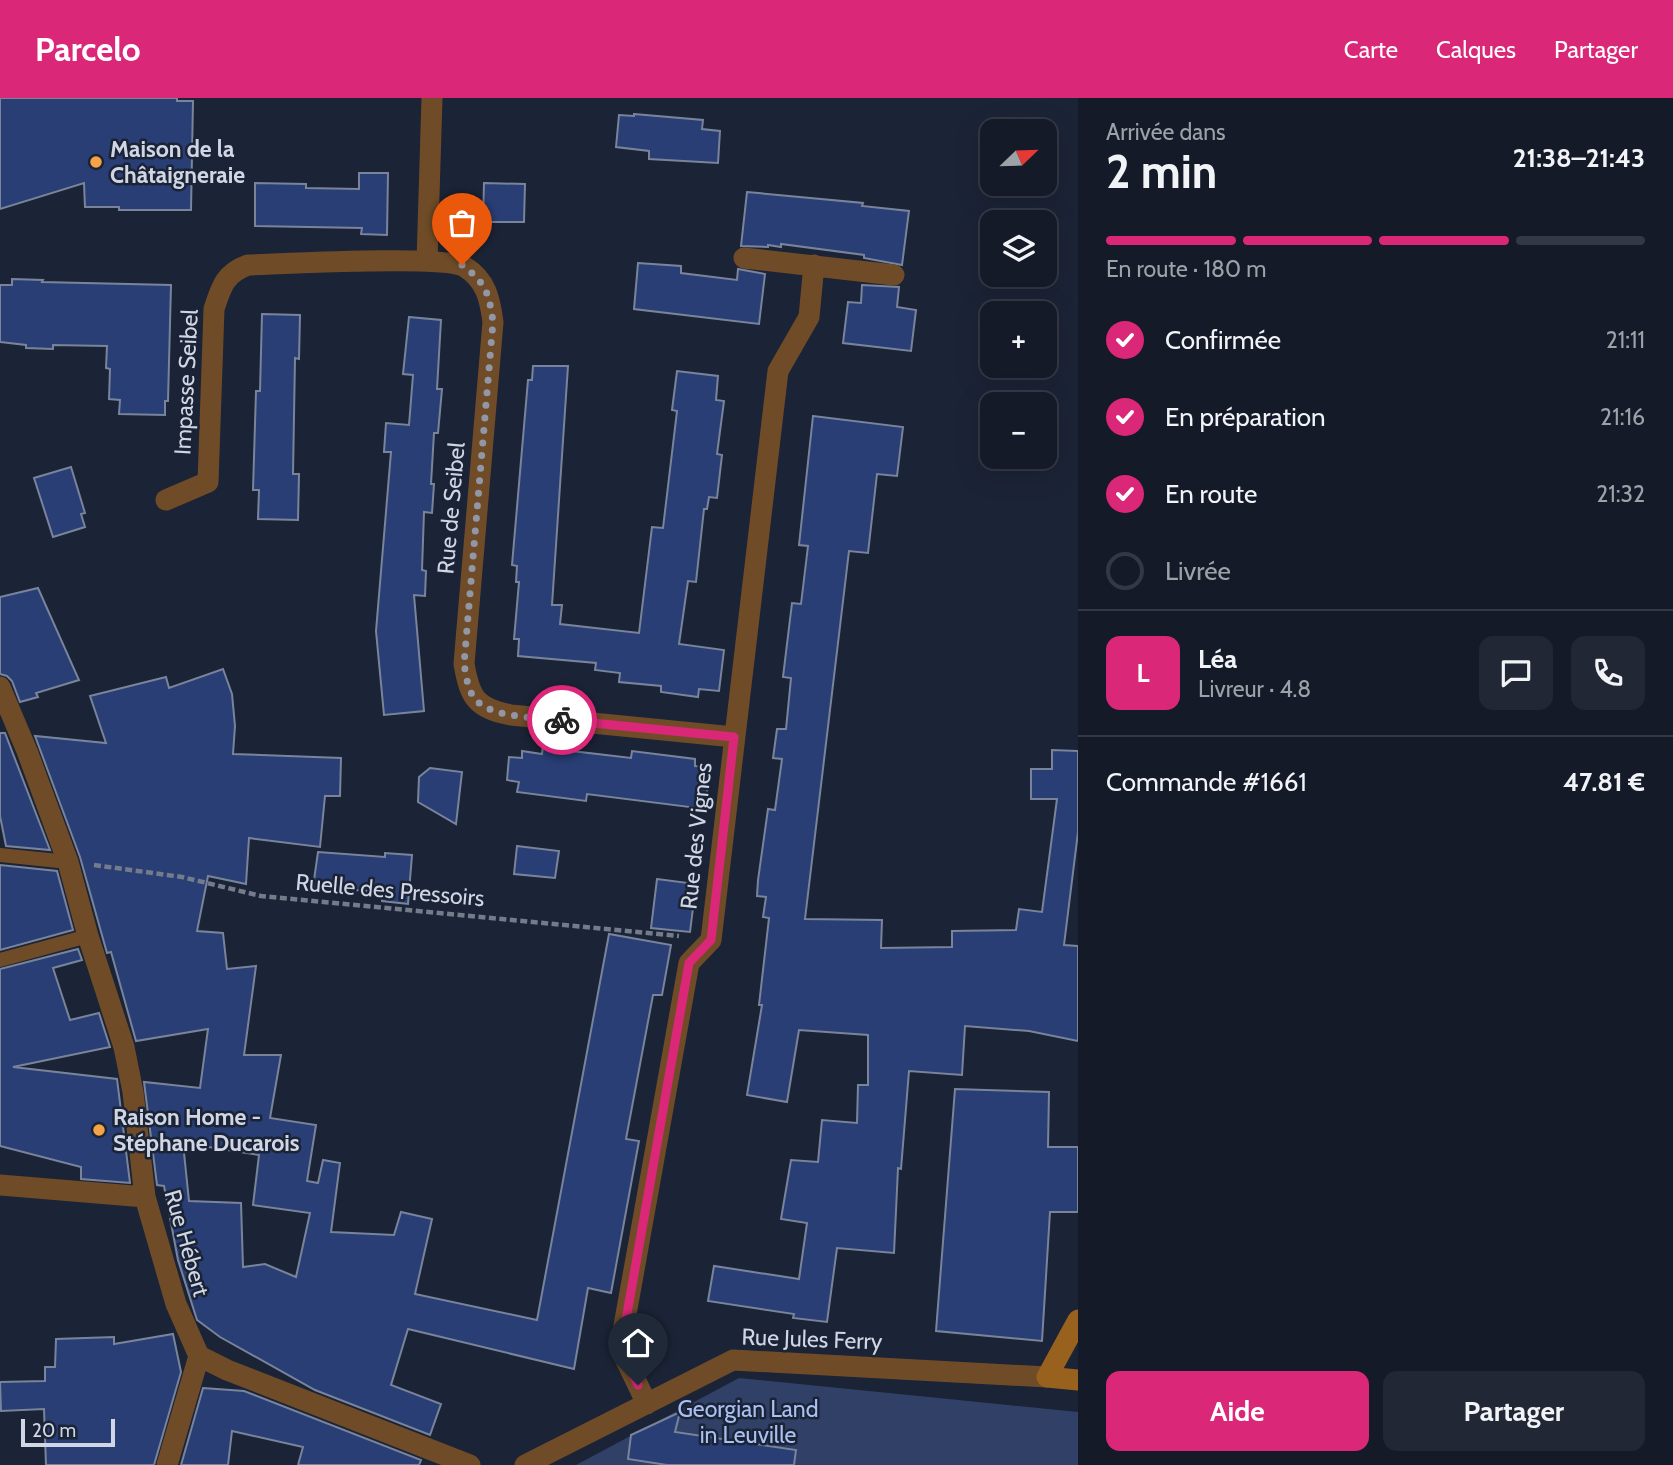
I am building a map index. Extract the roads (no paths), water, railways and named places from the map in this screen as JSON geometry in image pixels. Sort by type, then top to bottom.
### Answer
[{"type":"street","points":[[427,261],[432,98]]},
{"type":"street","points":[[744,258],[894,275]]},
{"type":"street","name":"Impasse Seibel","points":[[166,500],[208,482],[214,309],[219,292],[233,270],[248,265],[427,261]]},
{"type":"street","name":"Rue de Seibel","points":[[427,261],[462,265],[478,277],[489,295],[493,322],[464,664],[473,697],[482,706],[511,715],[734,737]]},
{"type":"street","name":"Rue des Vignes","points":[[647,1404],[621,1348],[689,963],[711,940],[778,371],[809,317],[814,265]]},
{"type":"street","name":"Rue Hébert","points":[[3,700],[68,862],[88,936],[124,1047],[133,1091],[145,1197],[176,1304],[199,1356]]},
{"type":"street","points":[[0,1185],[145,1197]]},
{"type":"street","points":[[1047,1377],[1078,1320]]},
{"type":"street","points":[[167,1465],[199,1356],[226,1370],[470,1465]]},
{"type":"street","name":"Rue Jules Ferry","points":[[525,1465],[733,1360],[1078,1380]]},
{"type":"lane","points":[[0,855],[68,862]]},
{"type":"lane","points":[[0,960],[88,936]]},
{"type":"place","name":"Maison de la Châtaigneraie","points":[[96,162]]},
{"type":"place","name":"Raison Home - Stéphane Ducarois","points":[[99,1130]]},
{"type":"park label","name":"Georgian Land in Leuville","points":[[748,1422]]}]
